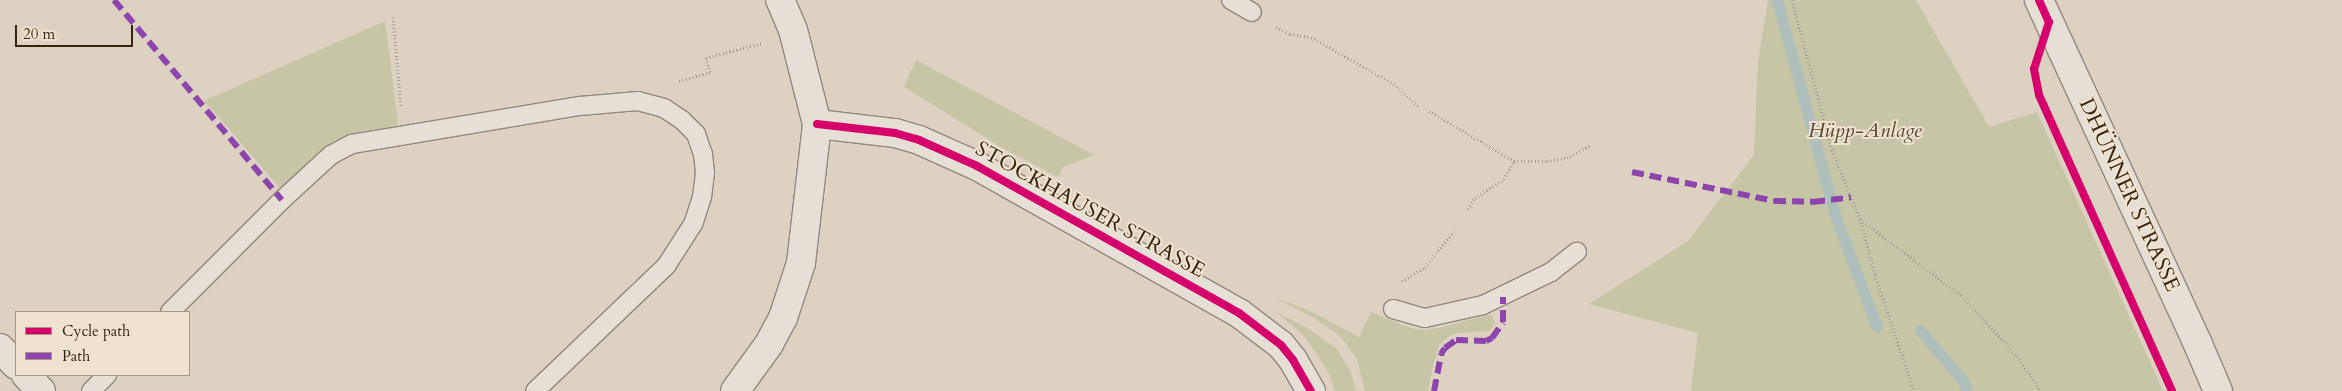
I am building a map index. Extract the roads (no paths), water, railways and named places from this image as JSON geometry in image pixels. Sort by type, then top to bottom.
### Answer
[{"type":"street","points":[[734,391],[769,344],[793,290],[801,263],[817,124],[793,30],[780,0]]},
{"type":"street","name":"DHÜNNER STRASSE","points":[[2038,0],[2218,391]]},
{"type":"street","name":"STOCKHAUSER STRASSE","points":[[817,124],[895,132],[934,146],[977,166],[1239,312],[1281,345],[1293,360],[1311,391]]},
{"type":"street","points":[[0,348],[15,364]]},
{"type":"street","points":[[27,376],[41,391]]},
{"type":"lane","points":[[1232,0],[1252,12]]},
{"type":"lane","points":[[171,311],[282,200],[331,155],[352,144],[580,106],[638,101],[664,108],[682,120],[696,134],[703,154],[705,173],[702,197],[693,224],[666,266],[535,391]]},
{"type":"lane","points":[[1393,310],[1424,318],[1484,305],[1551,272],[1577,252]]},
{"type":"lane","points":[[91,391],[106,376]]},
{"type":"waterway","points":[[1777,0],[1836,218],[1877,327]]},
{"type":"waterway","points":[[1920,330],[1964,382],[1967,391]]},
{"type":"park label","name":"Hüpp-Anlage","points":[[1865,131]]}]
